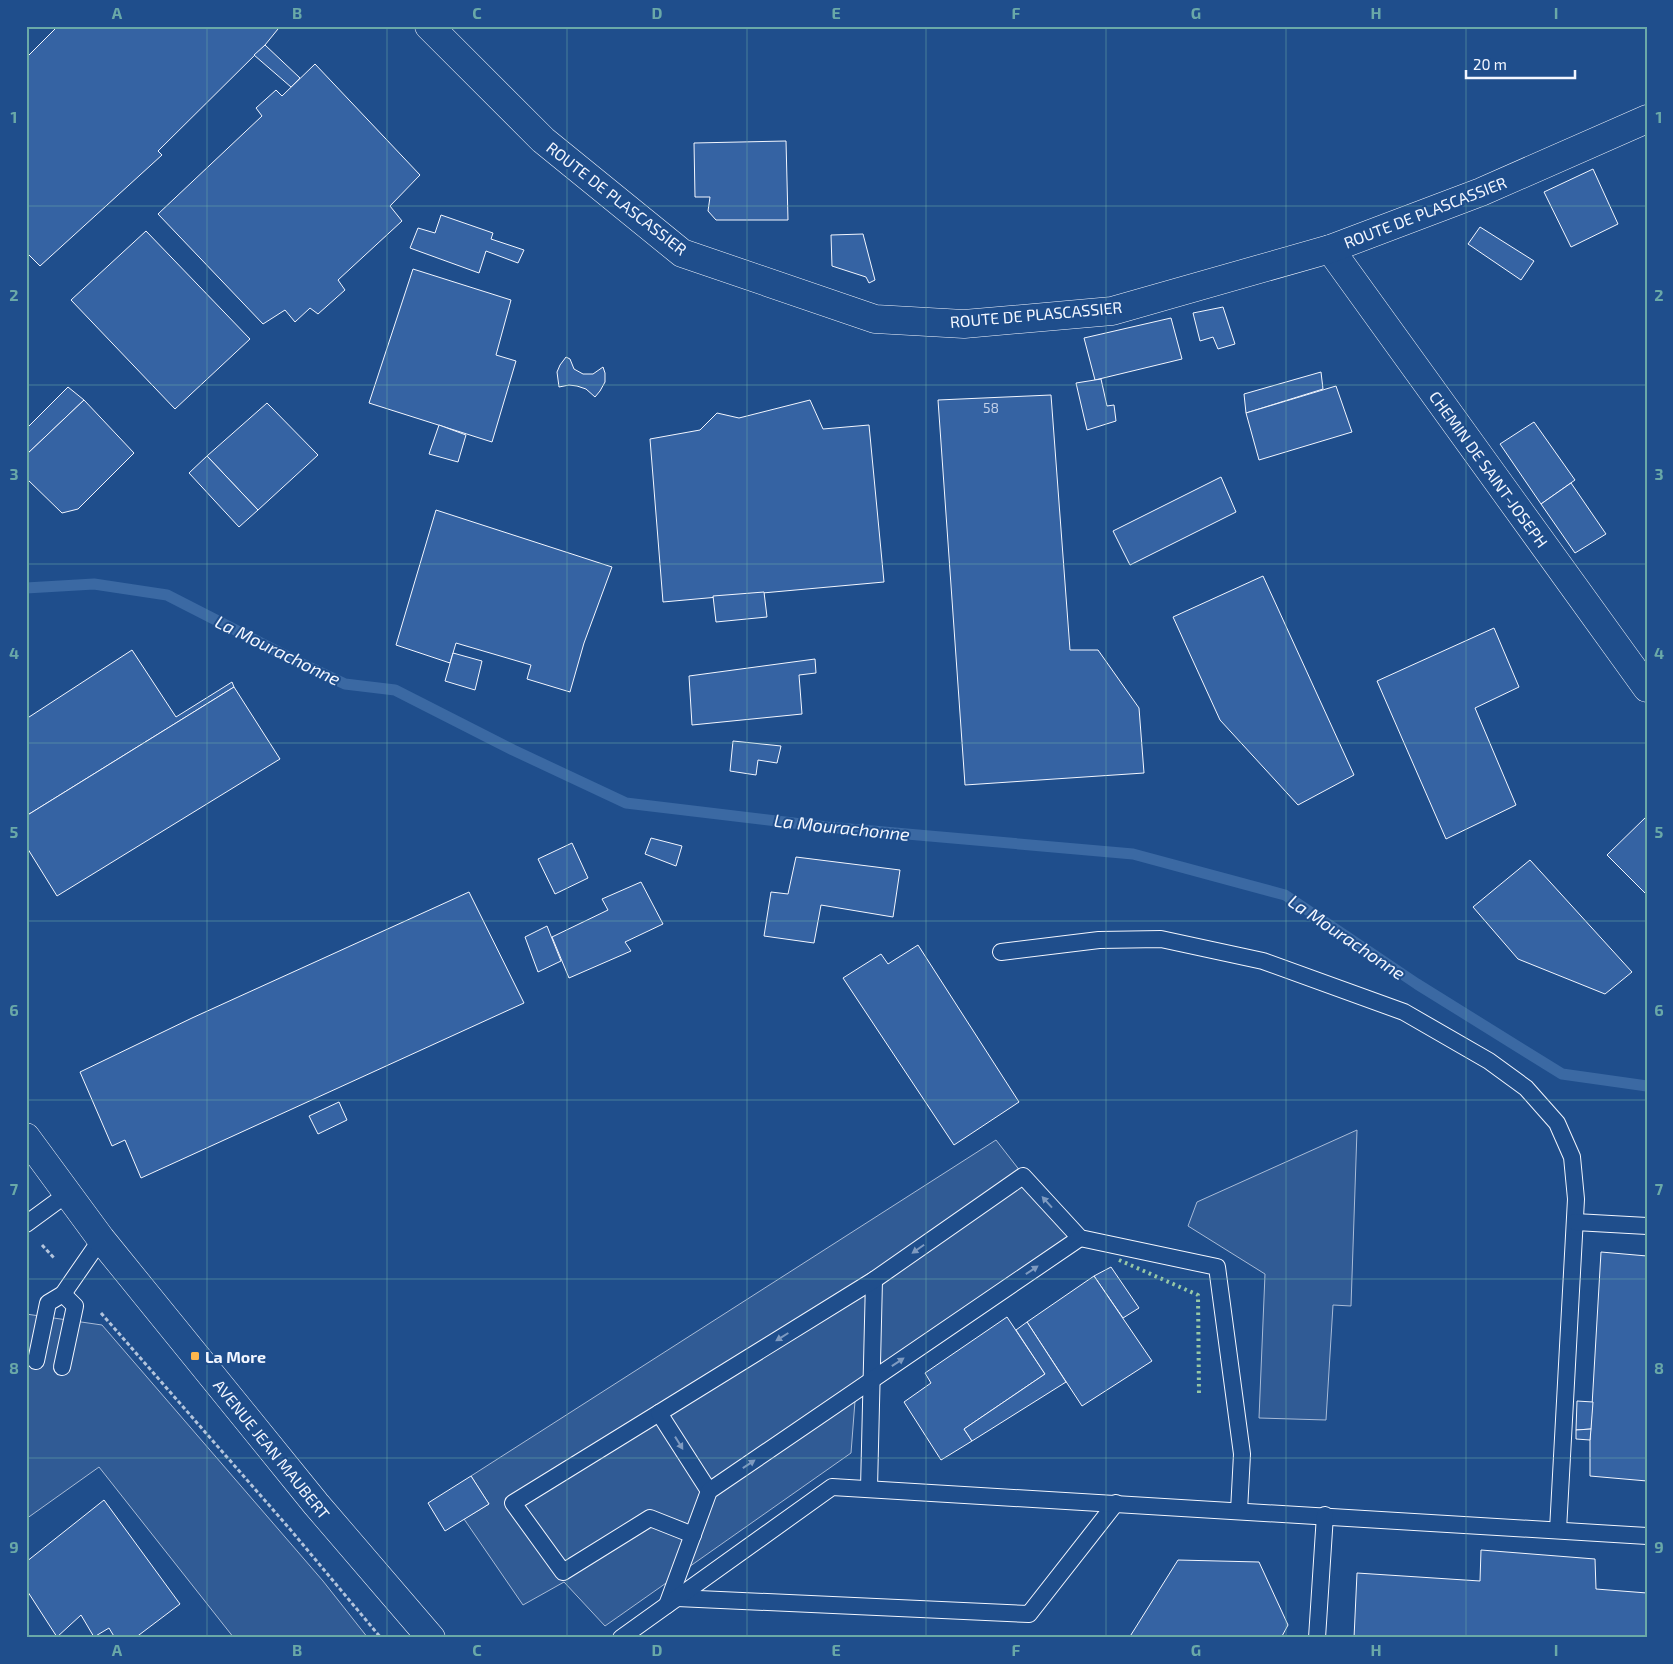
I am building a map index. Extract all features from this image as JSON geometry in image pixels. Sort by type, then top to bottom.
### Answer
[{"type":"street","name":"ROUTE DE PLASCASSIER","points":[[429,26],[543,140],[682,253],[875,319],[964,324],[1112,311],[1330,249],[1481,192],[1647,119]]},
{"type":"street","name":"CHEMIN DE SAINT-JOSEPH","points":[[1330,249],[1647,688]]},
{"type":"street","name":"AVENUE JEAN MAUBERT","points":[[26,1137],[101,1239],[310,1497],[431,1638]]},
{"type":"lane","points":[[1001,952],[1099,940],[1161,938],[1262,961],[1404,1012],[1489,1061],[1526,1088],[1557,1123],[1572,1157],[1576,1199],[1558,1530]]},
{"type":"lane","points":[[693,1535],[650,1518],[562,1572],[513,1503],[874,1280],[1024,1176],[1080,1238],[1216,1267],[1242,1454],[1239,1511]]},
{"type":"lane","points":[[26,1224],[68,1194]]},
{"type":"lane","points":[[1575,1222],[1647,1226]]},
{"type":"lane","points":[[672,1602],[709,1491],[1080,1238]]},
{"type":"lane","points":[[36,1360],[48,1303],[63,1294],[101,1239]]},
{"type":"lane","points":[[869,1488],[874,1280]]},
{"type":"lane","points":[[62,1367],[75,1306],[63,1294]]},
{"type":"lane","points":[[659,1413],[709,1491]]},
{"type":"lane","points":[[621,1638],[832,1486],[1647,1536]]},
{"type":"lane","points":[[672,1602],[1029,1614],[1116,1503]]},
{"type":"lane","points":[[1317,1638],[1325,1516]]},
{"type":"path","points":[[40,1243],[289,1528],[381,1638]]},
{"type":"shaded area","points":[[1357,1130],[1351,1306],[1333,1305],[1326,1420],[1259,1418],[1265,1274],[1188,1226],[1197,1202]]},
{"type":"shaded area","points":[[996,1140],[1024,1176],[1080,1238],[855,1401],[851,1453],[605,1626],[564,1582],[523,1605],[464,1519],[489,1504],[471,1476]]},
{"type":"shaded area","points":[[26,1314],[102,1325],[323,1581],[368,1638],[234,1638],[99,1467],[26,1519]]},
{"type":"building","points":[[58,26],[275,26],[278,29],[265,45],[158,151],[162,155],[40,266],[26,252],[26,58]]},
{"type":"building","points":[[265,45],[300,78],[291,87],[254,55]]},
{"type":"building","points":[[315,64],[420,175],[390,206],[402,221],[338,280],[345,290],[318,314],[310,308],[295,322],[285,310],[263,324],[158,214],[262,116],[256,108],[276,90],[282,96]]},
{"type":"building","points":[[786,141],[788,220],[716,220],[708,211],[710,197],[695,197],[694,143]]},
{"type":"building","points":[[1593,169],[1618,224],[1571,247],[1544,192]]},
{"type":"building","points":[[441,215],[493,233],[491,239],[524,250],[518,263],[486,251],[479,273],[410,248],[418,228],[435,233]]},
{"type":"building","points":[[1480,227],[1534,261],[1521,280],[1468,244]]},
{"type":"building","points":[[146,231],[250,339],[175,409],[71,300]]},
{"type":"building","points":[[863,234],[875,280],[869,283],[866,277],[832,266],[831,235]]},
{"type":"building","points":[[413,269],[511,300],[496,355],[516,361],[492,442],[369,403]]},
{"type":"building","points":[[1223,307],[1235,344],[1218,349],[1213,337],[1200,341],[1193,313]]},
{"type":"building","points":[[1171,318],[1182,359],[1095,380],[1084,338]]},
{"type":"building","points":[[566,357],[570,359],[574,369],[583,374],[593,374],[603,367],[605,382],[595,397],[586,389],[577,386],[559,387],[557,372]]},
{"type":"building","points":[[1321,372],[1323,389],[1246,413],[1244,394]]},
{"type":"building","points":[[1101,379],[1107,406],[1114,405],[1116,421],[1087,430],[1076,383]]},
{"type":"building","points":[[1336,386],[1352,432],[1259,460],[1246,413]]},
{"type":"building","points":[[68,387],[84,400],[26,455],[26,429]]},
{"type":"building","points":[[1051,395],[1070,650],[1098,650],[1139,708],[1144,773],[965,785],[938,400]]},
{"type":"building","points":[[84,400],[134,453],[78,509],[62,513],[26,478],[26,455]]},
{"type":"building","points":[[810,400],[823,429],[869,425],[884,582],[663,602],[650,439],[700,430],[717,413],[739,418]]},
{"type":"building","points":[[267,403],[318,455],[258,510],[207,456]]},
{"type":"building","points":[[1534,422],[1575,480],[1541,504],[1500,444]]},
{"type":"building","points":[[439,425],[466,435],[458,462],[429,454]]},
{"type":"building","points":[[207,456],[258,510],[239,527],[189,473]]},
{"type":"building","points":[[1221,477],[1236,512],[1130,565],[1113,531]]},
{"type":"building","points":[[1571,483],[1606,534],[1575,553],[1541,504]]},
{"type":"building","points":[[436,510],[612,567],[584,643],[570,692],[527,679],[531,665],[456,643],[450,663],[396,645]]},
{"type":"building","points":[[1263,576],[1354,775],[1298,805],[1220,720],[1173,617]]},
{"type":"building","points":[[764,592],[767,617],[716,622],[713,596]]},
{"type":"building","points":[[1494,628],[1519,687],[1475,708],[1516,805],[1446,839],[1377,681]]},
{"type":"building","points":[[132,650],[176,717],[232,682],[234,687],[26,816],[26,719]]},
{"type":"building","points":[[453,653],[482,661],[475,690],[445,681]]},
{"type":"building","points":[[815,659],[816,673],[799,675],[802,714],[692,725],[689,676]]},
{"type":"building","points":[[234,687],[280,759],[57,896],[26,846],[26,816]]},
{"type":"building","points":[[733,741],[781,746],[777,763],[758,760],[756,775],[730,771]]},
{"type":"building","points":[[1647,816],[1647,895],[1607,855]]},
{"type":"building","points":[[651,838],[682,846],[676,866],[645,854]]},
{"type":"building","points":[[572,843],[588,878],[555,894],[538,859]]},
{"type":"building","points":[[796,857],[900,870],[893,917],[821,905],[814,943],[764,936],[771,892],[788,894]]},
{"type":"building","points":[[1530,860],[1632,972],[1605,994],[1518,959],[1473,907]]},
{"type":"building","points":[[641,882],[663,924],[625,942],[631,951],[569,978],[552,937],[608,910],[602,899]]},
{"type":"building","points":[[469,892],[524,1003],[141,1178],[125,1140],[112,1146],[80,1072],[192,1018]]},
{"type":"building","points":[[547,926],[561,961],[538,972],[525,937]]},
{"type":"building","points":[[918,945],[1019,1102],[954,1145],[843,978],[881,954],[888,964]]},
{"type":"building","points":[[339,1102],[347,1120],[318,1134],[309,1116]]},
{"type":"building","points":[[1601,1252],[1647,1256],[1647,1481],[1590,1476],[1590,1440]]},
{"type":"building","points":[[1111,1267],[1139,1308],[1123,1318],[1094,1276]]},
{"type":"building","points":[[1094,1276],[1152,1361],[1082,1406],[1027,1322]]},
{"type":"building","points":[[1007,1317],[1045,1374],[964,1429],[972,1441],[941,1460],[904,1402],[931,1383],[925,1373]]},
{"type":"building","points":[[1027,1322],[1066,1382],[972,1441],[964,1429],[1045,1374],[1016,1330]]},
{"type":"building","points":[[1577,1401],[1593,1402],[1591,1429],[1576,1430]]},
{"type":"building","points":[[1591,1429],[1590,1440],[1576,1439],[1576,1430]]},
{"type":"building","points":[[471,1476],[489,1504],[445,1531],[428,1503]]},
{"type":"building","points":[[104,1500],[180,1604],[135,1638],[115,1638],[109,1628],[94,1637],[81,1615],[57,1637],[26,1589],[26,1562]]},
{"type":"building","points":[[1481,1550],[1595,1559],[1596,1589],[1647,1593],[1647,1638],[1354,1638],[1357,1573],[1480,1581]]},
{"type":"building","points":[[1178,1560],[1259,1562],[1288,1625],[1281,1638],[1129,1638]]},
{"type":"waterway","name":"La Mourachonne","points":[[26,588],[94,584],[167,595],[345,684],[395,690],[513,750],[626,803],[827,827],[1133,854],[1285,895],[1417,984],[1562,1074],[1647,1086]]},
{"type":"hedge","points":[[1119,1260],[1198,1295],[1199,1394]]},
{"type":"place","name":"La More","points":[[195,1356]]}]
